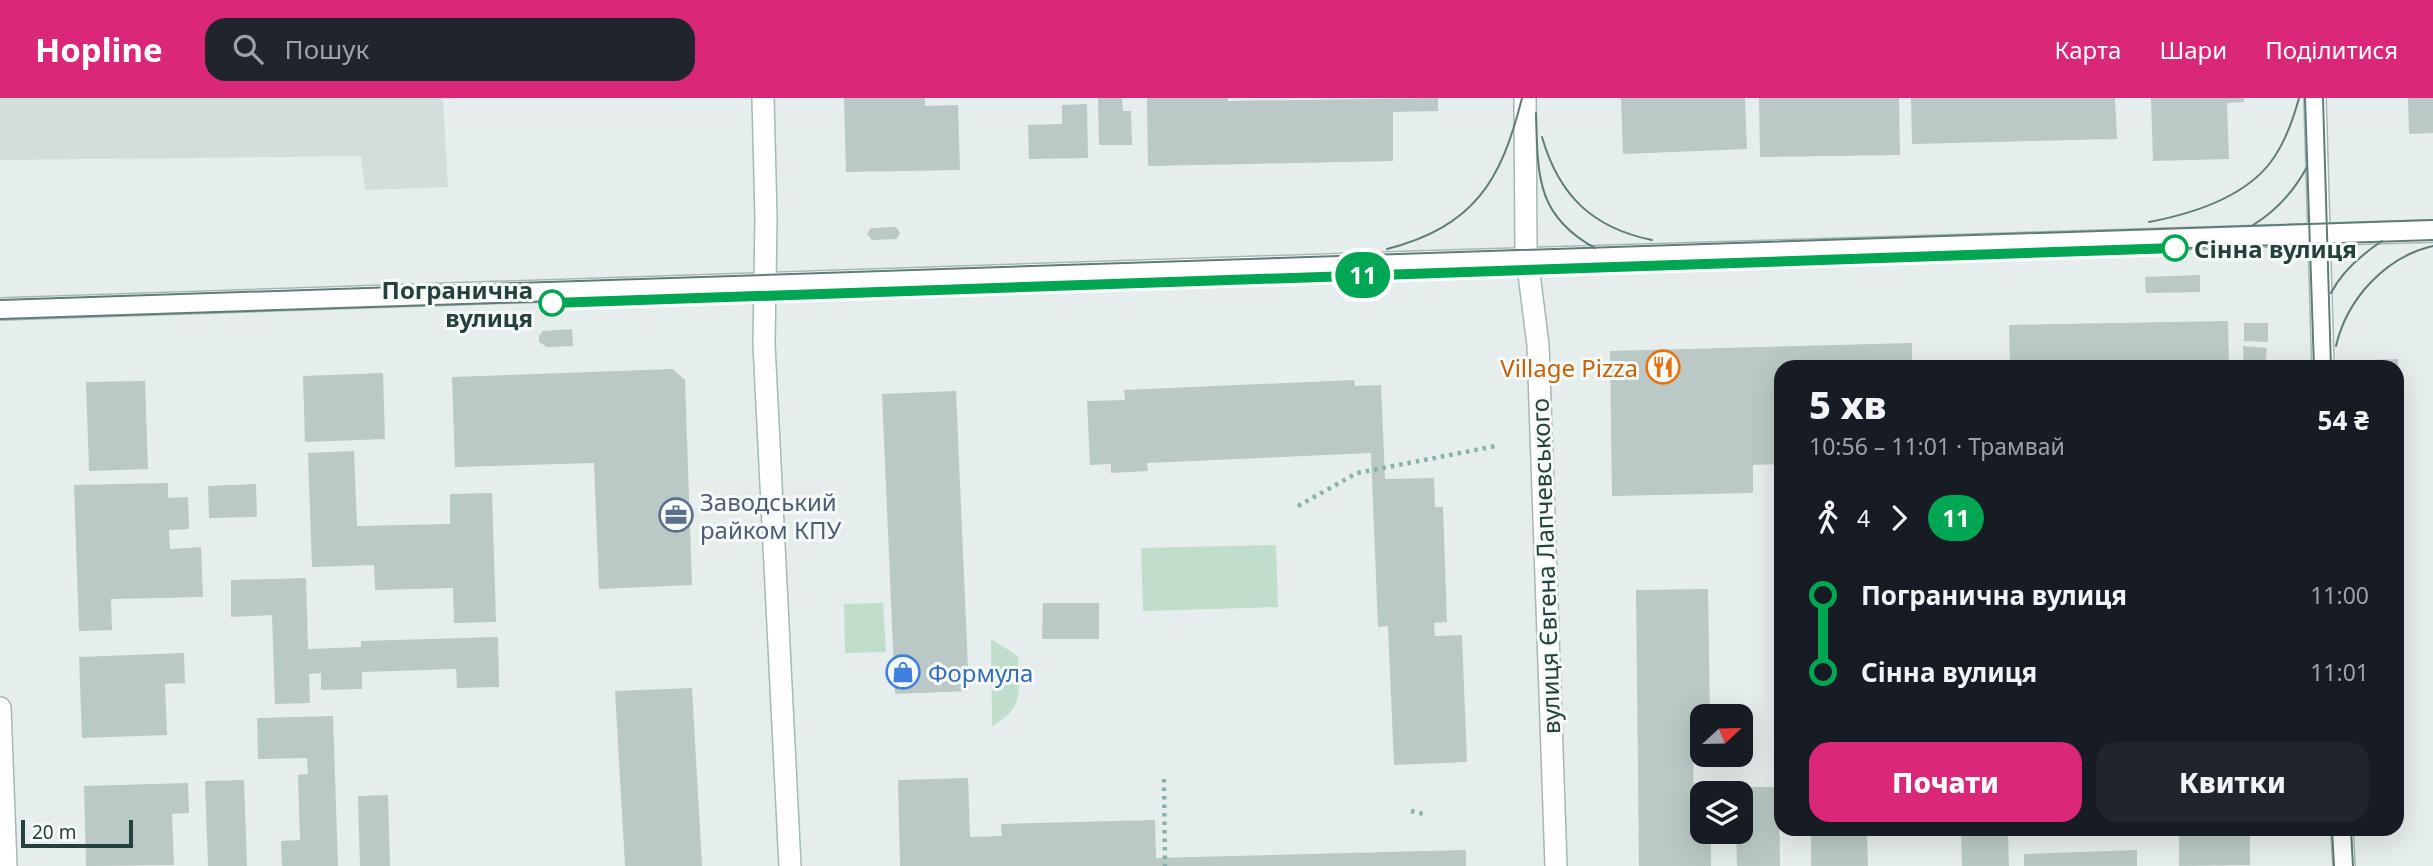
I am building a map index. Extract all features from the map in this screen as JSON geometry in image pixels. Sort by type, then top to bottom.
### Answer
[{"type":"street","points":[[763,98],[764,344],[790,866]]},
{"type":"street","name":"вулиця Євгена Лапчевського","points":[[1525,98],[1527,259],[1538,345],[1556,866]]},
{"type":"street","points":[[2315,98],[2323,360]]},
{"type":"street","points":[[0,310],[2433,231]]},
{"type":"street","points":[[0,708],[6,866]]},
{"type":"street","points":[[2342,836],[2344,866]]},
{"type":"path","points":[[1298,506],[1357,473],[1496,446]]},
{"type":"path","points":[[1164,779],[1165,866]]},
{"type":"path","points":[[1411,811],[1424,814]]},
{"type":"shaded area","points":[[0,98],[462,98],[443,99],[448,187],[365,190],[361,156],[0,160]]},
{"type":"green space","points":[[1276,545],[1278,607],[1143,611],[1141,548]]},
{"type":"green space","points":[[883,603],[886,652],[845,653],[844,604]]},
{"type":"green space","points":[[991,639],[1018,656],[1019,678],[1015,705],[1003,719],[992,726]]},
{"type":"building","points":[[844,98],[925,98],[925,106],[958,105],[960,170],[846,172]]},
{"type":"building","points":[[1098,98],[1122,98],[1123,111],[1131,111],[1132,145],[1099,145]]},
{"type":"building","points":[[1147,98],[1228,98],[1228,101],[1438,98],[1438,111],[1393,112],[1393,161],[1148,166]]},
{"type":"building","points":[[1621,98],[1745,98],[1747,149],[1623,154]]},
{"type":"building","points":[[1759,98],[1899,98],[1900,155],[1760,157]]},
{"type":"building","points":[[1911,98],[2115,98],[2117,139],[1912,144]]},
{"type":"building","points":[[2151,98],[2244,98],[2244,102],[2227,103],[2229,159],[2153,161]]},
{"type":"building","points":[[2408,98],[2433,98],[2433,133],[2409,134]]},
{"type":"building","points":[[1087,104],[1088,158],[1029,159],[1028,125],[1062,124],[1062,105]]},
{"type":"building","points":[[896,227],[900,233],[897,239],[872,240],[867,234],[871,228]]},
{"type":"building","points":[[2200,275],[2200,292],[2146,293],[2145,277]]},
{"type":"building","points":[[2228,321],[2229,360],[2010,360],[2009,325]]},
{"type":"building","points":[[2244,323],[2268,323],[2268,342],[2244,341]]},
{"type":"building","points":[[572,329],[573,346],[547,347],[539,342],[543,331]]},
{"type":"building","points":[[1912,343],[1912,360],[1774,360],[1774,464],[1753,465],[1753,493],[1612,496],[1610,351]]},
{"type":"building","points":[[2243,346],[2267,348],[2266,360],[2244,360]]},
{"type":"building","points":[[673,369],[685,380],[692,585],[599,589],[594,463],[455,467],[452,377]]},
{"type":"building","points":[[383,373],[385,439],[305,442],[303,376]]},
{"type":"building","points":[[1354,380],[1355,386],[1381,385],[1385,479],[1434,478],[1435,507],[1443,507],[1447,622],[1434,623],[1435,636],[1462,635],[1467,762],[1394,765],[1388,626],[1378,627],[1371,453],[1147,463],[1148,471],[1111,473],[1111,464],[1090,465],[1087,401],[1125,400],[1124,390]]},
{"type":"building","points":[[145,381],[148,469],[89,471],[86,382]]},
{"type":"building","points":[[956,391],[969,691],[895,694],[882,394]]},
{"type":"building","points":[[354,451],[357,526],[450,524],[450,494],[492,493],[496,622],[454,623],[453,588],[375,590],[374,565],[312,567],[308,453]]},
{"type":"building","points":[[168,483],[168,498],[188,497],[189,529],[169,530],[170,549],[201,547],[203,597],[111,599],[112,630],[79,631],[74,485]]},
{"type":"building","points":[[256,484],[257,517],[209,518],[208,486]]},
{"type":"building","points":[[306,578],[308,649],[361,647],[361,641],[498,637],[499,687],[457,688],[456,669],[362,672],[362,689],[321,690],[321,673],[309,674],[310,703],[275,704],[272,615],[231,617],[231,580]]},
{"type":"building","points":[[1708,589],[1710,704],[1690,704],[1690,767],[1693,767],[1693,781],[1690,781],[1690,844],[1711,844],[1711,866],[1639,866],[1636,590]]},
{"type":"building","points":[[1043,603],[1099,603],[1099,639],[1042,639]]},
{"type":"building","points":[[184,653],[185,683],[165,684],[167,735],[82,738],[79,657]]},
{"type":"building","points":[[692,688],[702,866],[625,866],[615,691]]},
{"type":"building","points":[[333,716],[338,866],[282,866],[281,841],[300,840],[298,775],[308,774],[307,758],[258,759],[257,718]]},
{"type":"building","points":[[968,778],[970,837],[1002,836],[1001,824],[1155,820],[1156,858],[1466,850],[1466,866],[900,866],[898,780]]},
{"type":"building","points":[[244,780],[247,866],[208,866],[205,781]]},
{"type":"building","points":[[188,783],[189,813],[172,814],[174,865],[86,866],[84,786]]},
{"type":"building","points":[[1753,787],[1774,787],[1774,836],[1780,836],[1780,866],[1737,866],[1736,844],[1753,844]]},
{"type":"building","points":[[388,795],[390,866],[360,866],[358,796]]},
{"type":"building","points":[[1811,836],[1867,836],[1868,866],[1811,866]]},
{"type":"building","points":[[1961,836],[2008,836],[2009,866],[1962,866]]},
{"type":"building","points":[[2179,836],[2250,836],[2250,865],[2179,866]]},
{"type":"building","points":[[2137,850],[2137,866],[2024,866],[2024,854]]},
{"type":"tram line","points":[[1387,249],[1442,228],[1479,196],[1493,177],[1504,154],[1522,98]]},
{"type":"tram line","points":[[2149,222],[2215,203],[2258,176],[2280,148],[2299,98]]},
{"type":"tram line","points":[[2305,98],[2314,360]]},
{"type":"tram line","points":[[2323,98],[2331,360]]},
{"type":"tram line","points":[[1536,113],[1540,174],[1550,207],[1575,235],[1595,248]]},
{"type":"tram line","points":[[1542,137],[1558,176],[1581,206],[1612,227],[1652,240]]},
{"type":"tram line","points":[[2253,225],[2284,200],[2307,167]]},
{"type":"tram line","points":[[0,300],[2433,220]]},
{"type":"tram line","points":[[0,319],[2433,240]]},
{"type":"tram line","points":[[2331,293],[2353,264],[2382,241]]},
{"type":"tram line","points":[[2336,346],[2349,312],[2371,282],[2399,260],[2433,246]]},
{"type":"tram line","name":"11","points":[[552,303],[2175,248]]},
{"type":"tram line","points":[[2332,836],[2334,866]]},
{"type":"tram line","points":[[2351,836],[2353,866]]},
{"type":"place","name":"Сінна вулиця","points":[[2175,248]]},
{"type":"place","name":"Погранична вулиця","points":[[552,303]]},
{"type":"place","name":"Village Pizza","points":[[1663,367]]},
{"type":"place","name":"Заводський райком КПУ","points":[[676,515]]},
{"type":"place","name":"Формула","points":[[903,672]]}]
